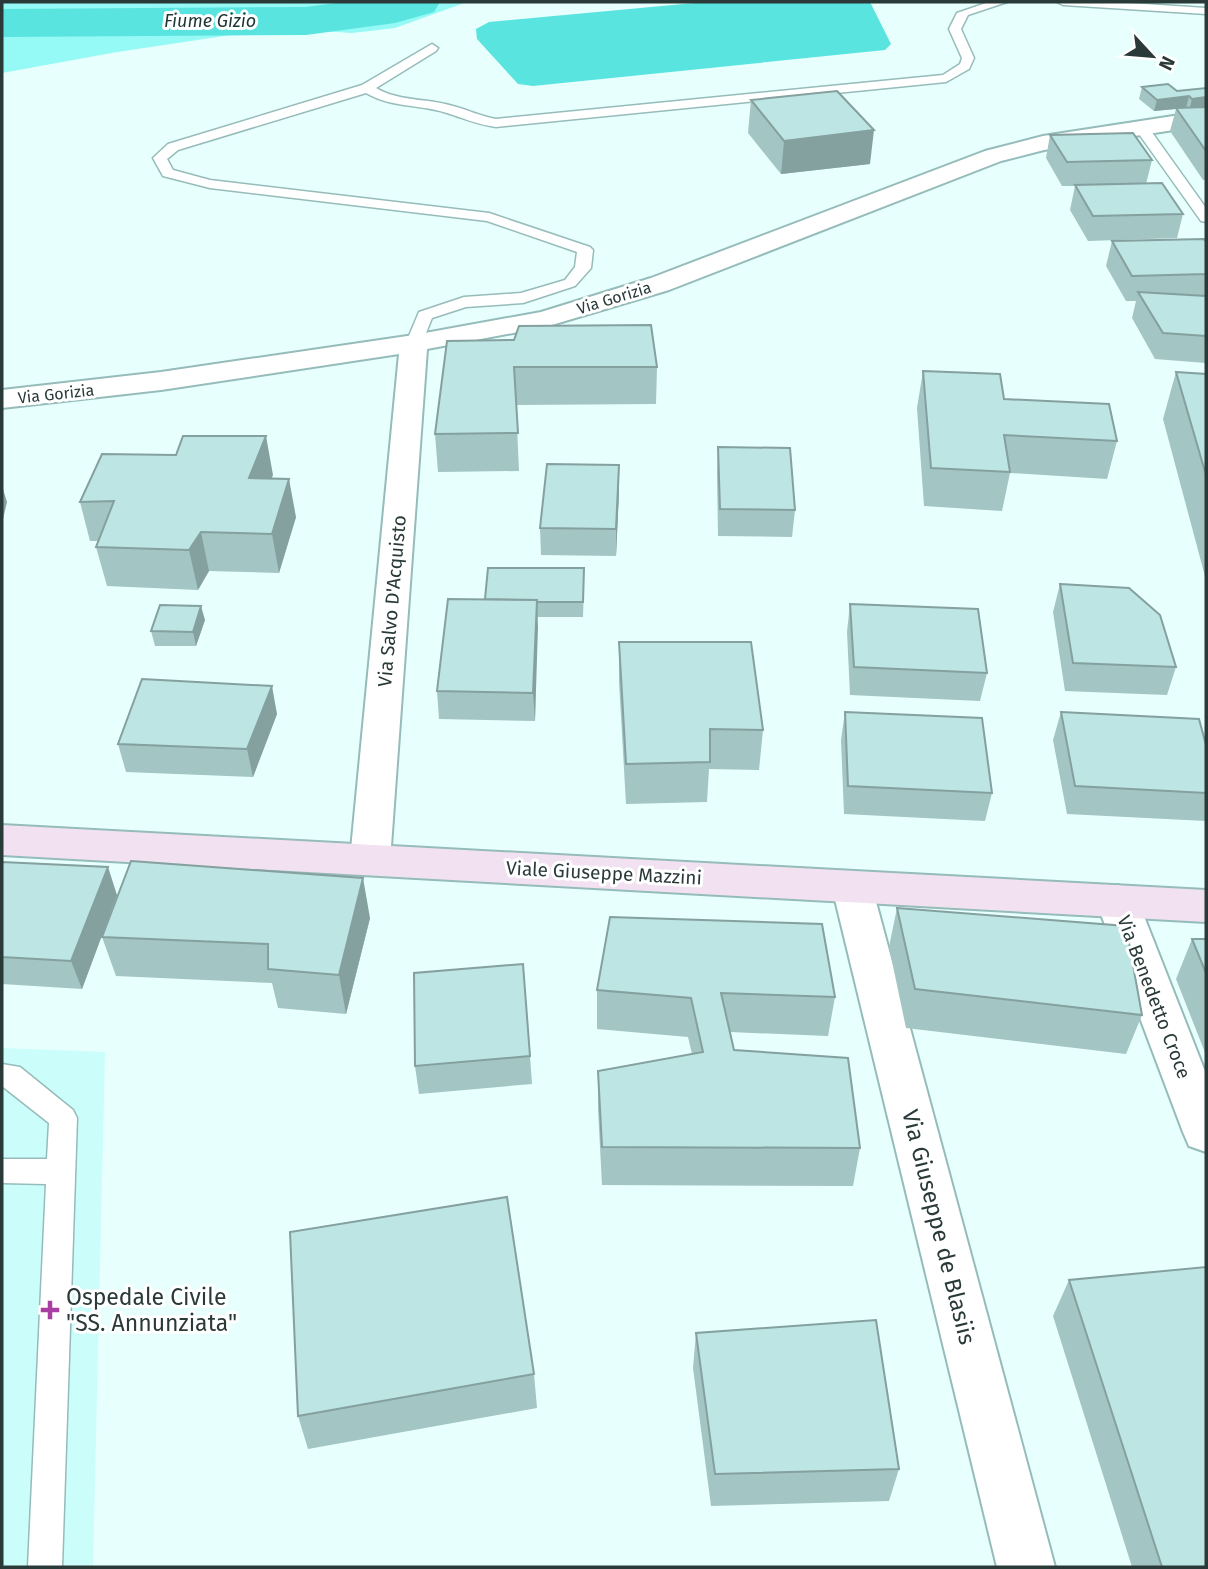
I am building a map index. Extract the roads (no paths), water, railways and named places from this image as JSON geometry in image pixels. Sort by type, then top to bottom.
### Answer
[{"type":"main road","name":"Viale Giuseppe Mazzini","points":[[2,840],[1206,906]]},
{"type":"street","name":"Via Gorizia","points":[[2,399],[122,386],[414,343],[545,319],[660,284],[993,156],[1042,143],[1206,118]]},
{"type":"street","name":"Via Salvo D'Acquisto","points":[[370,860],[414,343]]},
{"type":"street","name":"Via Giuseppe de Blasiis","points":[[852,887],[1026,1567]]},
{"type":"street","name":"Via Benedetto Croce","points":[[1116,901],[1206,1132]]},
{"type":"lane","points":[[367,88],[386,99],[450,109],[472,119],[496,124],[946,78],[965,66],[968,58],[955,29],[963,13],[1001,2]]},
{"type":"lane","points":[[1063,2],[1206,11]]},
{"type":"lane","points":[[414,343],[425,315],[464,302],[523,298],[570,283],[583,268],[585,250],[489,217],[210,184],[168,173],[160,158],[173,147],[367,88],[432,48]]},
{"type":"lane","points":[[1141,127],[1206,218]]},
{"type":"lane","points":[[2,1075],[10,1075],[63,1118],[45,1567]]},
{"type":"lane","points":[[2,1171],[61,1172]]},
{"type":"waterway","name":"Fiume Gizio","points":[[2,23],[306,21],[395,9],[417,2]]},
{"type":"place","name":"Ospedale Civile \"SS. Annunziata\"","points":[[50,1310]]}]
